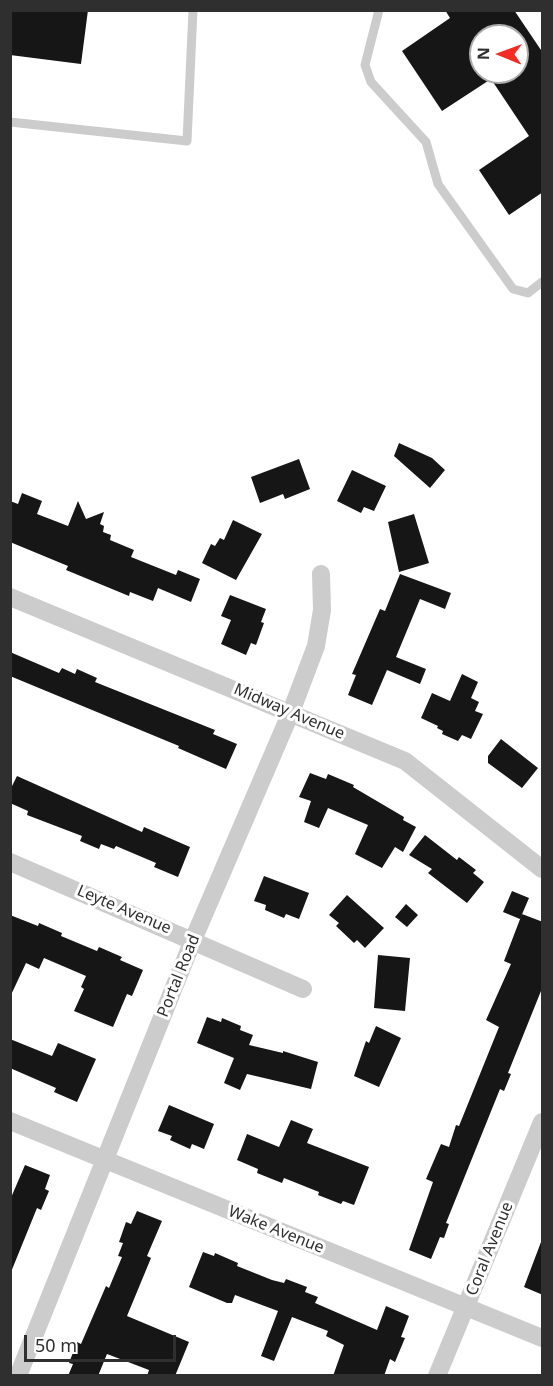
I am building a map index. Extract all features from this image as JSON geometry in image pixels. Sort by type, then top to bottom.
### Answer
[{"type":"street","name":"Portal Road","points":[[18,1376],[193,940],[291,712],[316,646],[322,610],[321,574]]},
{"type":"street","name":"Midway Avenue","points":[[10,597],[405,761],[543,869]]},
{"type":"street","name":"Leyte Avenue","points":[[10,862],[303,989]]},
{"type":"street","name":"Wake Avenue","points":[[10,1121],[104,1161],[467,1305],[543,1338]]},
{"type":"street","name":"Coral Avenue","points":[[437,1376],[543,1122]]},
{"type":"lane","points":[[10,122],[188,141],[193,10]]},
{"type":"lane","points":[[380,10],[365,64],[371,82],[426,142],[438,184],[513,289],[528,293],[543,282]]},
{"type":"building","points":[[10,10],[88,10],[81,64],[10,55]]},
{"type":"building","points":[[445,10],[514,10],[523,24],[469,24],[469,84],[483,84],[442,111],[402,51],[450,18]]},
{"type":"building","points":[[529,32],[543,53],[543,192],[509,215],[479,170],[529,136],[494,84],[529,84]]},
{"type":"building","points":[[399,443],[432,458],[445,470],[430,488],[394,456]]},
{"type":"building","points":[[299,459],[310,489],[285,499],[283,494],[260,503],[251,477]]},
{"type":"building","points":[[352,470],[386,486],[374,511],[364,507],[361,513],[337,501]]},
{"type":"building","points":[[22,493],[42,501],[37,514],[68,526],[78,501],[86,519],[104,512],[100,524],[104,526],[103,532],[111,535],[110,540],[134,550],[131,557],[176,575],[178,570],[200,579],[191,602],[158,588],[153,601],[130,592],[129,596],[66,570],[68,566],[10,542],[10,501],[18,504]]},
{"type":"building","points":[[414,514],[429,563],[399,572],[388,522]]},
{"type":"building","points":[[233,520],[262,534],[236,580],[202,563],[211,544],[215,546],[220,538],[224,540]]},
{"type":"building","points":[[400,574],[451,593],[445,609],[420,599],[396,657],[426,669],[420,684],[387,670],[372,705],[348,695],[356,675],[352,674],[380,609],[385,611]]},
{"type":"building","points":[[230,595],[266,609],[261,622],[264,623],[256,645],[251,643],[246,655],[221,644],[231,620],[221,616]]},
{"type":"building","points":[[10,652],[59,673],[62,668],[75,674],[77,669],[97,678],[95,682],[215,730],[213,734],[237,744],[226,769],[178,748],[179,746],[10,676]]},
{"type":"building","points":[[462,674],[478,682],[471,698],[479,702],[475,711],[483,714],[471,739],[462,735],[458,741],[442,734],[443,731],[437,728],[438,726],[421,718],[432,693],[450,701]]},
{"type":"building","points":[[501,739],[538,768],[522,788],[488,763],[488,756]]},
{"type":"building","points":[[310,773],[326,779],[328,774],[354,785],[353,787],[404,817],[403,820],[416,827],[403,852],[395,847],[382,868],[355,854],[368,825],[328,808],[319,828],[304,822],[311,801],[299,797]]},
{"type":"building","points":[[17,776],[142,832],[144,827],[190,847],[178,877],[154,867],[156,863],[116,846],[114,849],[101,844],[99,849],[80,841],[82,836],[27,815],[28,811],[10,803],[10,790]]},
{"type":"building","points":[[425,835],[457,860],[459,857],[476,870],[473,873],[484,882],[467,903],[428,873],[432,869],[409,855]]},
{"type":"building","points":[[264,876],[309,893],[299,919],[286,914],[284,918],[265,910],[266,905],[254,901]]},
{"type":"building","points":[[512,891],[529,898],[520,919],[503,912]]},
{"type":"building","points":[[347,895],[384,928],[365,948],[357,940],[354,943],[336,926],[339,923],[329,915]]},
{"type":"building","points":[[406,904],[418,915],[407,927],[395,917]]},
{"type":"building","points":[[522,914],[543,922],[543,986],[508,1073],[511,1074],[504,1091],[500,1089],[446,1223],[449,1224],[444,1238],[440,1237],[431,1259],[409,1250],[433,1182],[426,1179],[441,1144],[449,1147],[456,1125],[459,1126],[499,1027],[486,1020],[511,964],[504,961]]},
{"type":"building","points":[[10,915],[38,926],[39,923],[62,933],[61,936],[97,951],[99,947],[143,970],[132,996],[127,994],[113,1027],[74,1011],[84,989],[81,987],[86,976],[44,958],[39,969],[26,963],[10,997]]},
{"type":"building","points":[[378,955],[410,958],[405,1011],[374,1008]]},
{"type":"building","points":[[207,1017],[221,1022],[222,1018],[241,1026],[240,1030],[253,1035],[249,1045],[283,1053],[283,1051],[318,1062],[311,1089],[247,1074],[240,1090],[224,1083],[234,1058],[197,1043]]},
{"type":"building","points":[[376,1026],[401,1038],[379,1087],[354,1076],[366,1041],[369,1043]]},
{"type":"building","points":[[10,1039],[52,1056],[58,1043],[96,1059],[77,1102],[54,1092],[56,1088],[10,1068]]},
{"type":"building","points":[[169,1105],[214,1124],[204,1149],[192,1144],[190,1149],[170,1140],[172,1136],[158,1131]]},
{"type":"building","points":[[291,1120],[313,1129],[307,1143],[369,1167],[354,1205],[343,1201],[341,1204],[284,1178],[282,1183],[257,1173],[258,1169],[237,1160],[247,1134],[279,1147]]},
{"type":"building","points":[[25,1165],[50,1175],[45,1189],[49,1191],[41,1210],[37,1208],[11,1272],[10,1200]]},
{"type":"building","points":[[137,1211],[162,1221],[147,1256],[151,1258],[127,1316],[189,1342],[175,1376],[147,1376],[149,1370],[107,1354],[98,1376],[68,1376],[73,1364],[69,1363],[77,1342],[81,1344],[106,1286],[109,1288],[122,1257],[118,1256],[123,1243],[119,1242],[126,1222],[131,1224]]},
{"type":"building","points":[[541,1242],[543,1242],[543,1295],[524,1287]]},
{"type":"building","points":[[203,1252],[214,1256],[215,1253],[238,1263],[237,1266],[272,1280],[284,1283],[286,1279],[307,1287],[305,1292],[318,1297],[315,1303],[377,1330],[386,1306],[409,1316],[401,1337],[405,1338],[395,1362],[390,1359],[384,1376],[333,1376],[344,1345],[326,1336],[328,1331],[292,1317],[274,1361],[261,1356],[278,1311],[235,1295],[232,1303],[227,1303],[189,1287]]}]
